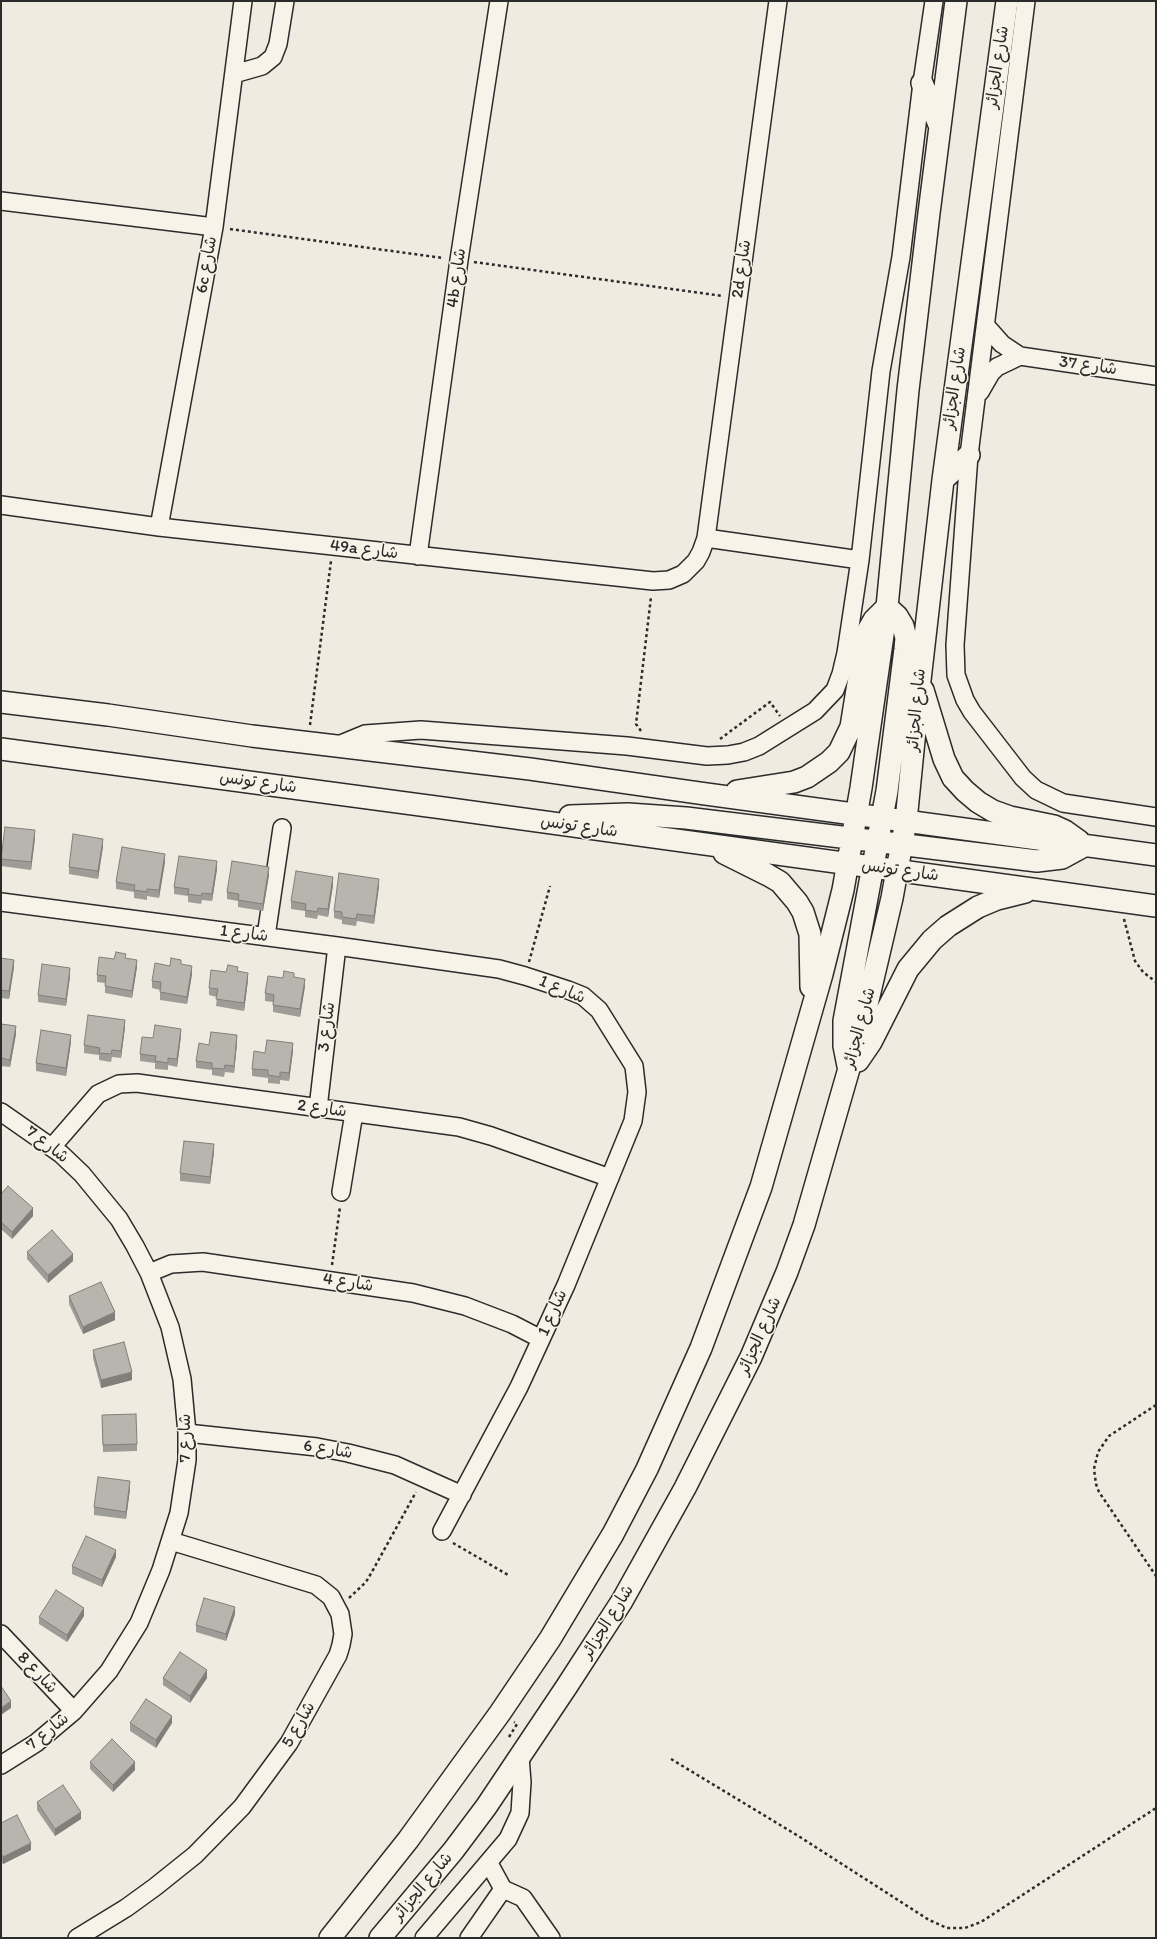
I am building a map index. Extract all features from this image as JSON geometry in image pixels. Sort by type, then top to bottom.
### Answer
[{"type":"main road","points":[[330,1938],[408,1840],[515,1691],[550,1639],[582,1587],[640,1482],[701,1348],[761,1187],[822,974],[848,864],[857,814],[887,607],[909,383],[956,1]]},
{"type":"main road","name":"شارع الجزائر","points":[[380,1938],[453,1851],[486,1808],[595,1644],[651,1551],[751,1357],[787,1272],[804,1225],[865,1014],[897,871],[906,820],[920,680],[943,480],[1007,1]]},
{"type":"main road","points":[[922,83],[940,127]]},
{"type":"main road","points":[[943,480],[969,455]]},
{"type":"main road","points":[[706,794],[794,782],[807,777],[829,762],[846,740],[851,727],[866,634],[874,620],[887,607]]},
{"type":"main road","points":[[850,1070],[844,1046],[844,1021],[882,817],[906,638],[903,626],[897,616],[887,607]]},
{"type":"main road","points":[[920,680],[944,759],[953,778],[965,791],[978,802],[993,811],[1010,817],[1054,826],[1075,837],[1084,846]]},
{"type":"main road","points":[[1,702],[336,746],[530,769],[1156,855]]},
{"type":"main road","name":"شارع تونس","points":[[1,749],[1156,906]]},
{"type":"main road","points":[[530,820],[596,815],[650,815],[853,837],[1037,861],[1062,858],[1084,846]]},
{"type":"main road","points":[[705,844],[780,882],[797,902],[803,912],[810,934],[811,1010]]},
{"type":"main road","points":[[850,1070],[871,1042],[908,969],[932,940],[948,926],[978,907],[1016,894],[1035,890]]},
{"type":"street","name":"6c شارع","points":[[159,527],[214,227],[243,1]]},
{"type":"street","points":[[234,74],[262,66],[273,57],[278,44],[285,1]]},
{"type":"street","name":"4b شارع","points":[[418,556],[459,260],[499,1]]},
{"type":"street","name":"2d شارع","points":[[706,538],[778,1]]},
{"type":"street","points":[[336,746],[365,734],[421,730],[627,746],[707,756],[744,752],[759,746],[815,710],[835,690],[846,653],[860,560],[881,371],[900,257],[934,1]]},
{"type":"street","points":[[1026,1],[969,455],[955,660],[956,675],[965,700],[1023,778],[1043,795],[1063,803],[1153,813]]},
{"type":"street","points":[[1,201],[214,227]]},
{"type":"street","name":"شارع 37","points":[[986,326],[1002,344],[1020,356],[1156,376]]},
{"type":"street","points":[[976,398],[991,373],[997,367],[1020,356]]},
{"type":"street","name":"49a شارع","points":[[1,505],[159,527],[653,581],[669,580],[689,569],[701,552],[706,538]]},
{"type":"street","points":[[706,538],[860,560]]},
{"type":"street","points":[[266,936],[282,828]]},
{"type":"street","name":"شارع 1","points":[[1,902],[266,936],[499,969],[525,976],[583,996],[592,1003],[604,1018],[634,1066],[637,1092],[635,1114],[610,1178],[541,1339],[502,1420],[442,1531]]},
{"type":"street","name":"شارع 3","points":[[318,1108],[337,946]]},
{"type":"street","name":"شارع 2","points":[[52,1147],[98,1094],[108,1088],[128,1083],[441,1124],[477,1132],[610,1178]]},
{"type":"street","name":"شارع 7","points":[[1,1112],[52,1147],[82,1174],[102,1196],[119,1219],[149,1273],[161,1301],[177,1353],[186,1406],[187,1433],[184,1486],[172,1541],[151,1597],[125,1647],[109,1671],[74,1711],[36,1743],[1,1765]]},
{"type":"street","points":[[341,1197],[354,1113]]},
{"type":"street","name":"شارع 4","points":[[149,1273],[171,1264],[198,1262],[413,1293],[446,1301],[491,1316],[541,1339]]},
{"type":"street","name":"شارع 6","points":[[187,1433],[317,1447],[348,1453],[395,1465],[462,1495]]},
{"type":"street","name":"شارع 5","points":[[77,1938],[132,1904],[195,1855],[242,1807],[289,1743],[338,1655],[343,1634],[342,1624],[336,1605],[324,1590],[307,1581],[172,1541]]},
{"type":"street","name":"شارع 8","points":[[1,1634],[74,1711]]},
{"type":"street","points":[[424,1938],[508,1839],[520,1813],[522,1782],[520,1757]]},
{"type":"street","points":[[487,1865],[491,1868],[503,1890],[523,1898],[551,1938]]},
{"type":"street","points":[[475,1935],[503,1890]]},
{"type":"path","points":[[308,742],[333,547]]},
{"type":"path","points":[[643,732],[636,724],[653,581]]},
{"type":"path","points":[[715,742],[770,702],[788,728]]},
{"type":"path","points":[[525,976],[550,886]]},
{"type":"path","points":[[1120,902],[1135,961],[1143,972],[1156,982]]},
{"type":"path","points":[[330,1280],[341,1197]]},
{"type":"path","points":[[1156,1405],[1109,1436],[1098,1452],[1094,1469],[1096,1484],[1099,1492],[1156,1576]]},
{"type":"path","points":[[336,1605],[357,1592],[366,1582],[424,1478]]},
{"type":"path","points":[[442,1531],[450,1541],[510,1576]]},
{"type":"path","points":[[671,1759],[800,1837],[929,1920],[938,1925],[952,1928],[965,1928],[981,1922],[1156,1808]]},
{"type":"building","points":[[5,827],[35,830],[31,862],[1,859]]},
{"type":"building","points":[[73,834],[103,839],[98,871],[69,867]]},
{"type":"building","points":[[122,847],[165,854],[159,890],[147,889],[147,892],[134,890],[135,885],[116,882]]},
{"type":"building","points":[[179,856],[217,861],[212,894],[202,893],[201,896],[188,894],[189,889],[174,887]]},
{"type":"building","points":[[232,861],[269,867],[263,904],[238,900],[239,894],[227,892]]},
{"type":"building","points":[[296,871],[333,877],[328,909],[318,908],[317,912],[305,910],[306,904],[291,901]]},
{"type":"building","points":[[339,873],[379,879],[374,916],[357,914],[356,919],[342,917],[342,912],[334,911]]},
{"type":"building","points":[[116,952],[126,954],[125,958],[137,960],[132,991],[105,986],[106,976],[97,975],[99,957],[114,959]]},
{"type":"building","points":[[1,958],[14,960],[9,991],[1,990]]},
{"type":"building","points":[[171,958],[181,960],[181,964],[192,966],[187,997],[160,992],[161,982],[152,981],[155,963],[170,966]]},
{"type":"building","points":[[42,964],[70,968],[66,999],[38,995]]},
{"type":"building","points":[[228,965],[238,967],[237,971],[248,973],[244,1003],[216,999],[218,989],[209,988],[211,970],[226,972]]},
{"type":"building","points":[[284,971],[294,973],[294,977],[305,979],[300,1009],[273,1005],[274,995],[265,993],[268,976],[283,978]]},
{"type":"building","points":[[88,1015],[125,1020],[121,1051],[112,1050],[111,1054],[99,1053],[100,1048],[84,1045]]},
{"type":"building","points":[[1,1024],[16,1026],[10,1060],[1,1058]]},
{"type":"building","points":[[155,1025],[181,1029],[177,1059],[168,1058],[168,1063],[155,1061],[156,1056],[140,1054],[142,1037],[153,1038]]},
{"type":"building","points":[[41,1030],[71,1035],[66,1068],[36,1063]]},
{"type":"building","points":[[211,1032],[237,1035],[234,1066],[225,1065],[224,1069],[212,1068],[212,1063],[196,1061],[199,1043],[209,1045]]},
{"type":"building","points":[[267,1040],[293,1043],[289,1073],[280,1072],[280,1077],[268,1075],[268,1070],[252,1069],[254,1051],[265,1053]]},
{"type":"building","points":[[184,1141],[214,1144],[210,1177],[180,1173]]},
{"type":"building","points":[[8,1186],[33,1208],[12,1232],[1,1222],[1,1194]]},
{"type":"building","points":[[52,1230],[73,1254],[48,1275],[27,1252]]},
{"type":"building","points":[[101,1282],[115,1312],[83,1327],[69,1296]]},
{"type":"building","points":[[124,1342],[132,1372],[101,1380],[93,1350]]},
{"type":"building","points":[[136,1414],[137,1444],[103,1445],[102,1415]]},
{"type":"building","points":[[98,1477],[130,1481],[126,1512],[94,1507]]},
{"type":"building","points":[[86,1536],[116,1550],[102,1580],[72,1566]]},
{"type":"building","points":[[56,1590],[84,1608],[67,1635],[39,1617]]},
{"type":"building","points":[[204,1598],[235,1607],[226,1634],[196,1625]]},
{"type":"building","points":[[180,1652],[207,1670],[190,1696],[163,1678]]},
{"type":"building","points":[[1,1686],[11,1701],[1,1708]]},
{"type":"building","points":[[146,1699],[172,1716],[156,1740],[130,1723]]},
{"type":"building","points":[[112,1739],[135,1762],[113,1785],[90,1762]]},
{"type":"building","points":[[63,1785],[81,1812],[55,1829],[37,1802]]},
{"type":"building","points":[[17,1815],[31,1843],[3,1857],[1,1853],[1,1823]]}]
